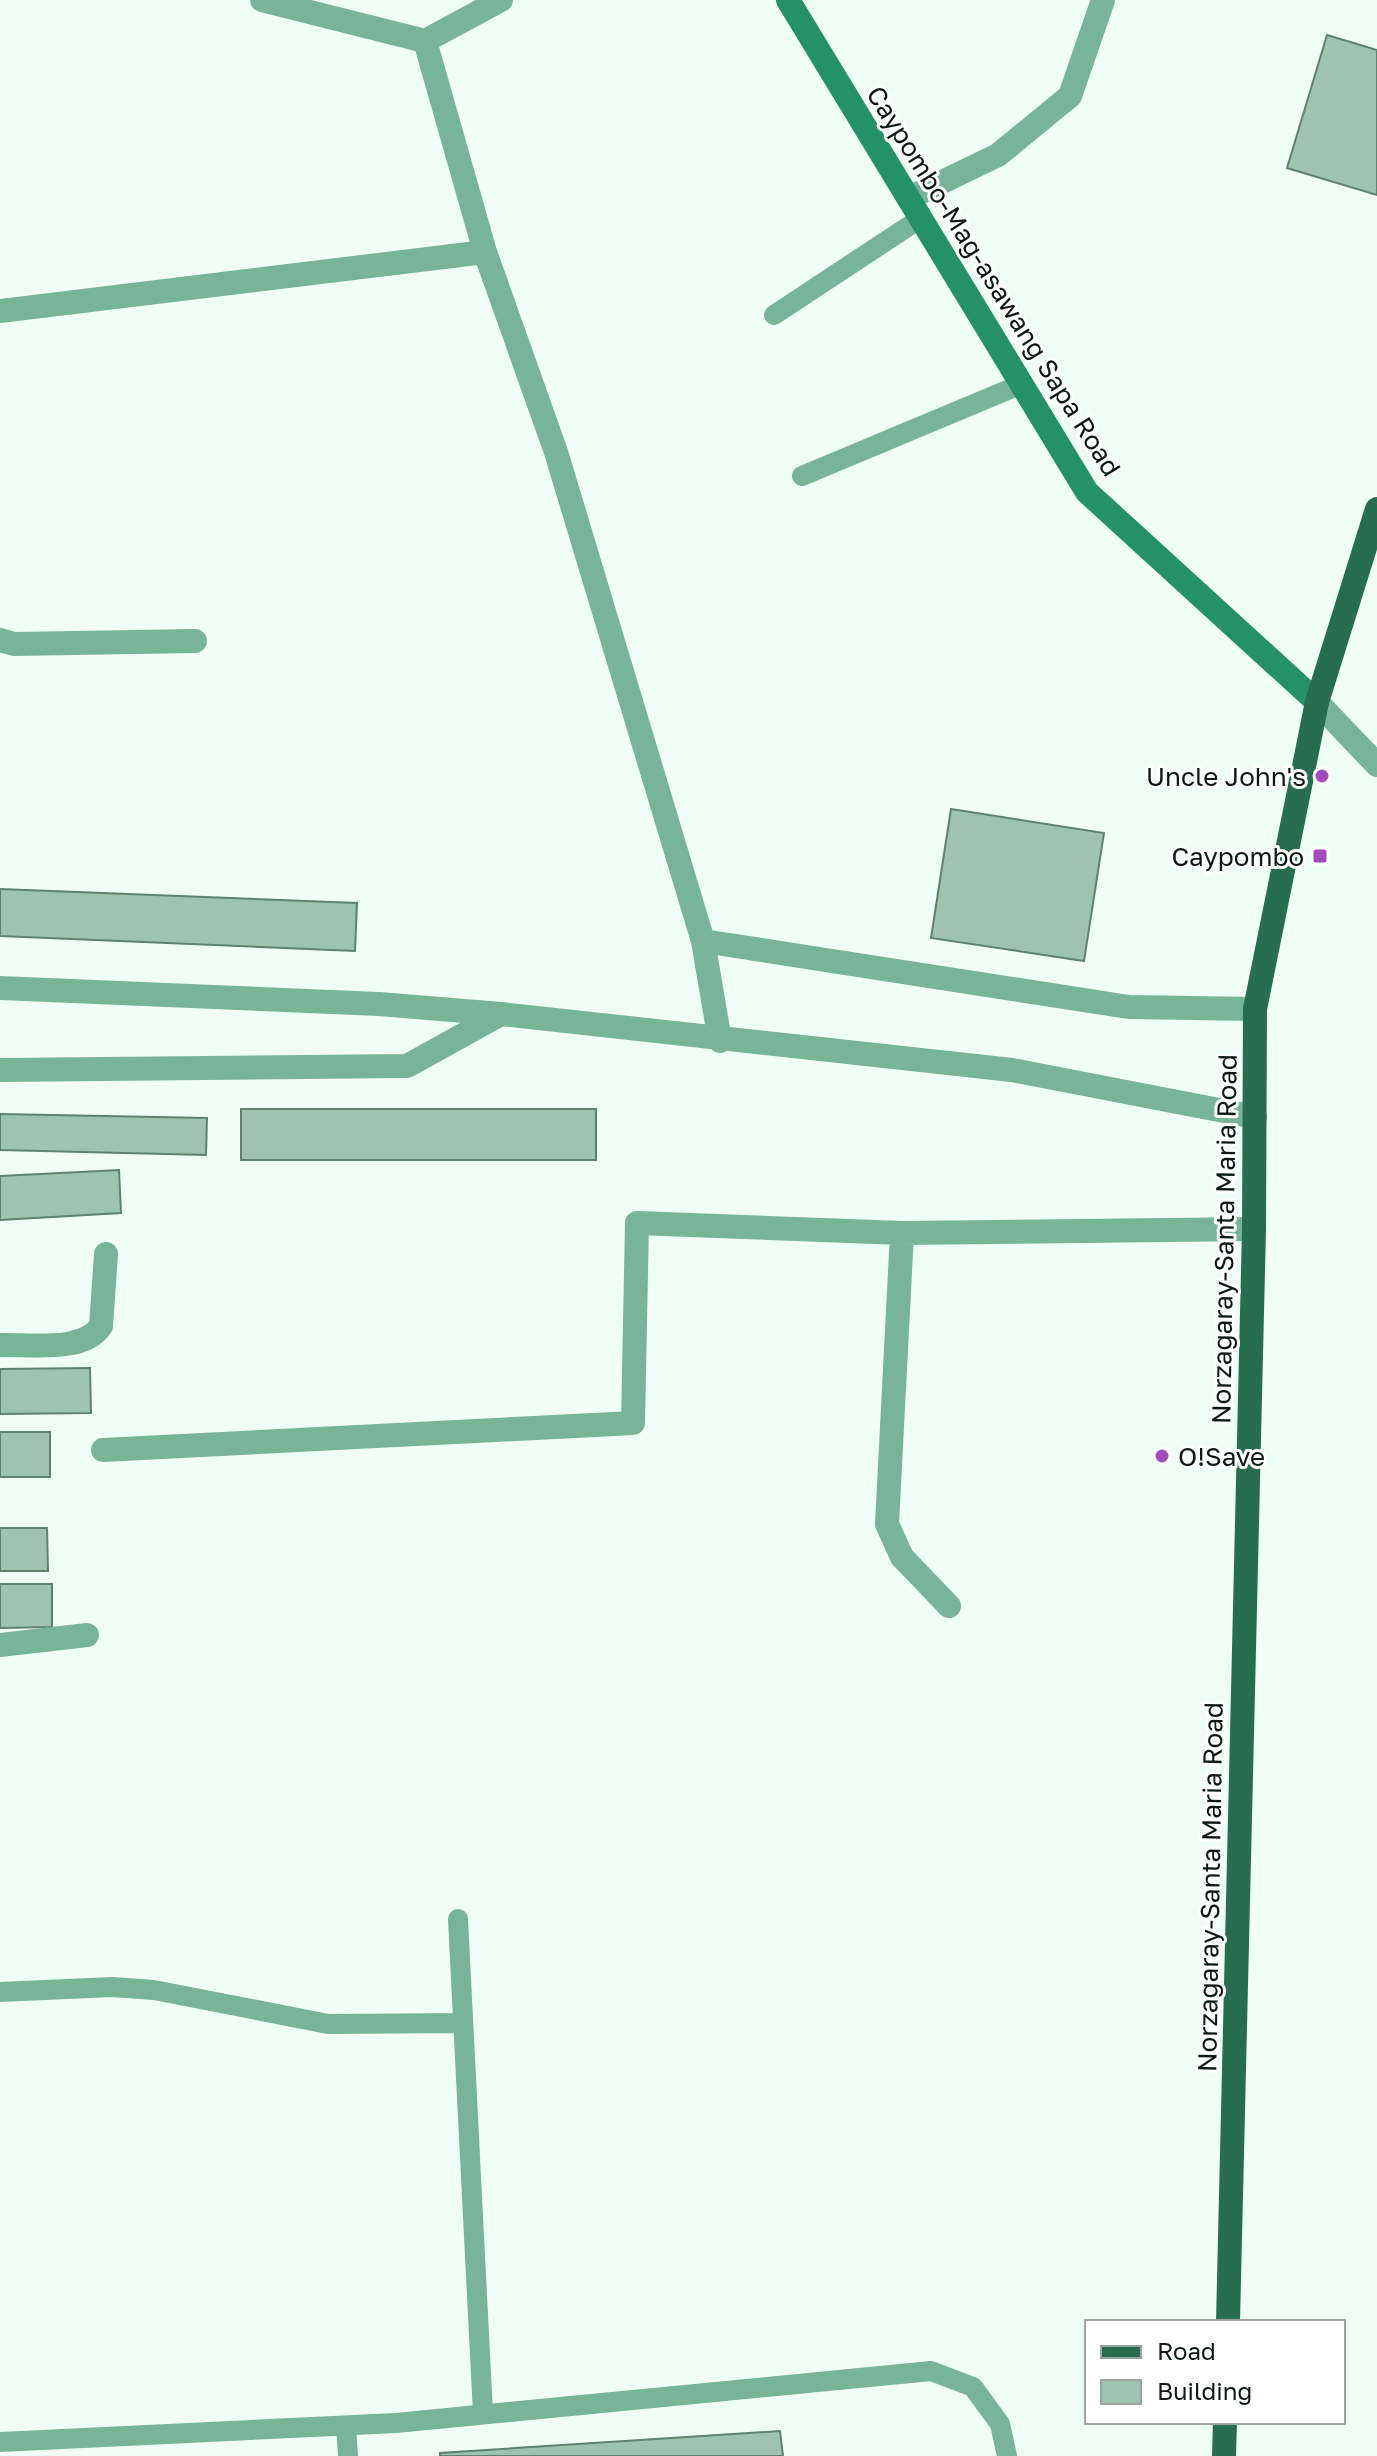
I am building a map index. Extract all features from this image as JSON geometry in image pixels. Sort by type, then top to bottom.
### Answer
[{"type":"main road","name":"Norzagaray-Santa Maria Road","points":[[1228,2320],[1254,1229],[1255,1009],[1317,702],[1377,509]]},
{"type":"main road","points":[[1224,2456],[1225,2424]]},
{"type":"street","points":[[262,0],[425,41],[501,0]]},
{"type":"street","name":"Caypombo-Mag-asawang Sapa Road","points":[[788,0],[1087,492],[1317,702]]},
{"type":"street","points":[[915,208],[998,155],[1070,96],[1103,0]]},
{"type":"street","points":[[425,41],[485,252],[556,452],[703,941],[720,1041]]},
{"type":"street","points":[[0,311],[485,252]]},
{"type":"street","points":[[0,640],[14,644],[195,641]]},
{"type":"street","points":[[1317,702],[1377,765]]},
{"type":"street","points":[[703,941],[1129,1007],[1255,1009]]},
{"type":"street","points":[[0,988],[379,1004],[501,1014],[720,1041],[1012,1070],[1255,1117]]},
{"type":"street","points":[[0,1070],[407,1066],[501,1014]]},
{"type":"street","points":[[103,1450],[633,1423],[637,1223],[902,1233],[1254,1229]]},
{"type":"street","points":[[902,1233],[887,1524],[902,1557],[949,1606]]},
{"type":"street","points":[[0,1345],[81,1342],[95,1335],[101,1326],[106,1254]]},
{"type":"street","points":[[0,1645],[87,1635]]},
{"type":"lane","points":[[774,315],[915,208]]},
{"type":"lane","points":[[802,476],[1022,384]]},
{"type":"lane","points":[[458,1919],[483,2414]]},
{"type":"lane","points":[[0,1992],[112,1987],[154,1990],[328,2024],[463,2023]]},
{"type":"lane","points":[[0,2442],[346,2426],[931,2371],[973,2387],[1000,2424],[1007,2456]]},
{"type":"lane","points":[[346,2426],[348,2456]]},
{"type":"building","points":[[1327,35],[1377,50],[1377,195],[1287,168]]},
{"type":"building","points":[[951,809],[1104,833],[1084,961],[931,938]]},
{"type":"building","points":[[0,889],[357,903],[355,951],[0,936]]},
{"type":"building","points":[[241,1109],[596,1109],[596,1160],[241,1160]]},
{"type":"building","points":[[0,1114],[207,1118],[206,1155],[0,1150]]},
{"type":"building","points":[[119,1170],[121,1213],[0,1220],[0,1176]]},
{"type":"building","points":[[90,1368],[91,1413],[0,1414],[0,1369]]},
{"type":"building","points":[[0,1432],[50,1432],[50,1477],[0,1477]]},
{"type":"building","points":[[0,1528],[47,1528],[48,1571],[0,1571]]},
{"type":"building","points":[[0,1584],[52,1584],[52,1627],[0,1628]]},
{"type":"building","points":[[780,2431],[783,2456],[440,2456],[440,2453]]},
{"type":"place","name":"Uncle John's","points":[[1322,776]]},
{"type":"place","name":"Caypombo","points":[[1320,856]]},
{"type":"place","name":"O!Save","points":[[1162,1456]]}]
